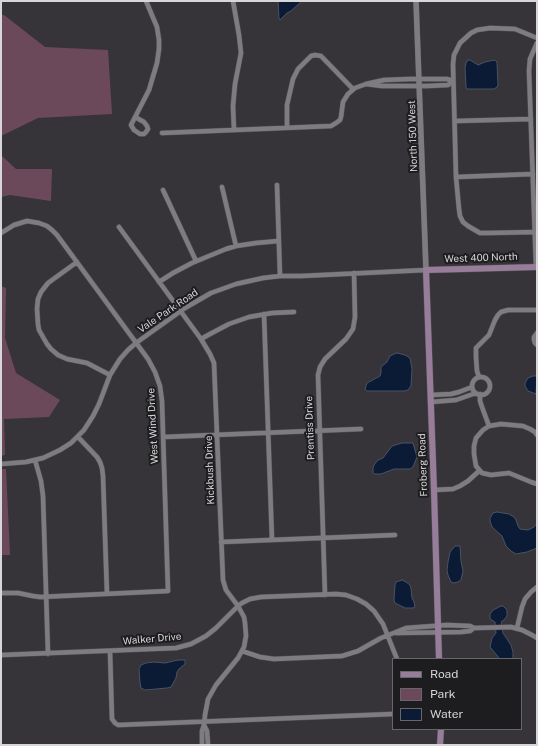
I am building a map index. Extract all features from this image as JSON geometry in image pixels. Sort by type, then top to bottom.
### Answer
[{"type":"main road","name":"West 400 North","points":[[426,270],[536,267]]},
{"type":"main road","name":"Froberg Road","points":[[426,270],[439,658]]},
{"type":"main road","points":[[440,745],[441,730]]},
{"type":"street","points":[[136,117],[151,86],[159,48],[157,27],[146,1]]},
{"type":"street","points":[[233,1],[241,53],[232,106],[234,130]]},
{"type":"street","name":"North 150 West","points":[[416,1],[426,270]]},
{"type":"street","points":[[536,232],[480,233],[463,222],[460,216],[456,177],[453,64],[456,49],[464,38],[477,30],[509,28],[521,31],[537,38]]},
{"type":"street","points":[[536,267],[536,232],[532,174],[529,64],[537,43]]},
{"type":"street","points":[[287,128],[287,105],[292,79],[297,71],[311,56],[321,56],[353,89]]},
{"type":"street","points":[[162,133],[328,126],[338,122],[341,117],[344,100],[348,94],[358,86],[384,80],[447,79],[453,81]]},
{"type":"street","points":[[366,84],[382,86],[448,85],[453,81]]},
{"type":"street","points":[[455,121],[531,118]]},
{"type":"street","points":[[456,177],[532,174]]},
{"type":"street","points":[[277,185],[280,276]]},
{"type":"street","points":[[222,187],[236,246]]},
{"type":"street","points":[[163,190],[196,261]]},
{"type":"street","name":"West Wind Drive","points":[[1,233],[14,225],[23,222],[36,222],[44,224],[50,228],[57,235],[148,359],[160,386],[162,401],[168,591],[107,594]]},
{"type":"street","name":"Kickbush Drive","points":[[119,227],[201,339],[214,363],[223,580],[226,590],[244,617],[246,630],[242,651],[212,692],[206,707],[202,731],[202,745]]},
{"type":"street","points":[[160,282],[173,273],[212,254],[236,246],[278,241]]},
{"type":"street","points":[[77,262],[48,283],[43,289],[37,305],[38,327],[47,344],[58,355],[67,359],[87,363],[110,375]]},
{"type":"street","name":"Vale Park Road","points":[[1,464],[21,463],[35,460],[48,456],[71,443],[78,437],[96,411],[110,375],[120,359],[136,344],[205,296],[228,287],[253,280],[280,276],[426,270]]},
{"type":"street","name":"Prentiss Drive","points":[[325,595],[318,372],[325,359],[346,339],[353,329],[355,317],[354,273]]},
{"type":"street","points":[[479,377],[477,371],[476,348],[489,335],[498,315],[504,310],[537,310]]},
{"type":"street","points":[[201,339],[234,322],[249,317],[264,314],[294,312]]},
{"type":"street","points":[[264,314],[272,540]]},
{"type":"street","points":[[537,333],[534,340],[537,345]]},
{"type":"street","points":[[431,402],[456,400],[478,394],[487,392],[490,384],[486,378],[476,378],[472,387],[478,394],[489,426]]},
{"type":"street","points":[[431,395],[451,394],[472,387]]},
{"type":"street","points":[[537,435],[530,428],[523,426],[501,424],[489,426],[480,432],[475,442],[474,454],[474,461],[477,468],[482,473],[509,473],[537,484]]},
{"type":"street","points":[[163,437],[361,429]]},
{"type":"street","points":[[1,593],[18,593],[46,597],[107,594],[102,468],[97,457],[78,437]]},
{"type":"street","points":[[35,460],[41,481],[48,654]]},
{"type":"street","points":[[434,490],[453,489],[460,486],[468,481],[479,470]]},
{"type":"street","points":[[221,542],[395,535]]},
{"type":"street","points":[[517,628],[525,599],[537,587]]},
{"type":"street","name":"Walker Drive","points":[[1,655],[171,648],[191,644],[201,639],[211,632],[238,606],[247,600],[257,597],[346,595],[366,604],[378,615],[390,634],[397,658]]},
{"type":"street","points":[[242,651],[260,657],[274,659],[347,655],[358,651],[378,639],[406,628],[438,626],[461,625],[474,628],[517,628],[537,638]]},
{"type":"street","points":[[390,634],[461,632],[470,631],[474,628]]},
{"type":"street","points":[[110,651],[112,719],[119,725],[204,723],[392,714]]},
{"type":"street","name":"Kickbush Drive","points":[[204,723],[207,731],[208,745]]},
{"type":"green space","points":[[1,15],[4,15],[45,47],[108,50],[112,114],[38,118],[1,136]]},
{"type":"green space","points":[[1,155],[16,169],[52,169],[51,201],[10,195],[1,197]]},
{"type":"green space","points":[[1,286],[6,288],[5,338],[16,373],[60,400],[49,417],[4,419],[5,455],[1,456]]},
{"type":"green space","points":[[1,469],[6,469],[10,555],[1,555]]},
{"type":"water","points":[[278,1],[302,1],[280,20]]},
{"type":"water","points":[[468,60],[478,65],[494,60],[496,61],[497,87],[494,89],[467,89],[465,68]]},
{"type":"water","points":[[397,353],[410,358],[412,369],[411,386],[408,390],[367,391],[365,389],[367,383],[380,376],[381,367],[387,362],[390,356]]},
{"type":"water","points":[[537,376],[536,394],[528,391],[525,386],[528,378]]},
{"type":"water","points":[[402,443],[413,443],[417,457],[413,467],[410,469],[394,469],[381,474],[373,473],[374,465],[378,460],[383,458],[392,446]]},
{"type":"water","points":[[497,512],[509,514],[514,517],[520,529],[528,530],[534,527],[537,523],[537,548],[516,554],[511,551],[506,546],[502,536],[492,527],[490,518],[493,513]]},
{"type":"water","points":[[455,546],[460,546],[463,571],[461,580],[454,583],[451,582],[447,570],[450,552]]},
{"type":"water","points":[[402,580],[410,585],[415,607],[413,608],[405,608],[395,603],[395,585],[396,582]]},
{"type":"water","points":[[503,606],[507,610],[507,616],[501,624],[503,633],[511,645],[513,658],[499,658],[490,647],[492,638],[496,633],[495,622],[490,619],[490,614],[493,610]]},
{"type":"water","points":[[185,660],[185,664],[177,672],[176,678],[171,687],[145,690],[141,688],[139,669],[141,665],[146,663],[165,663]]}]
